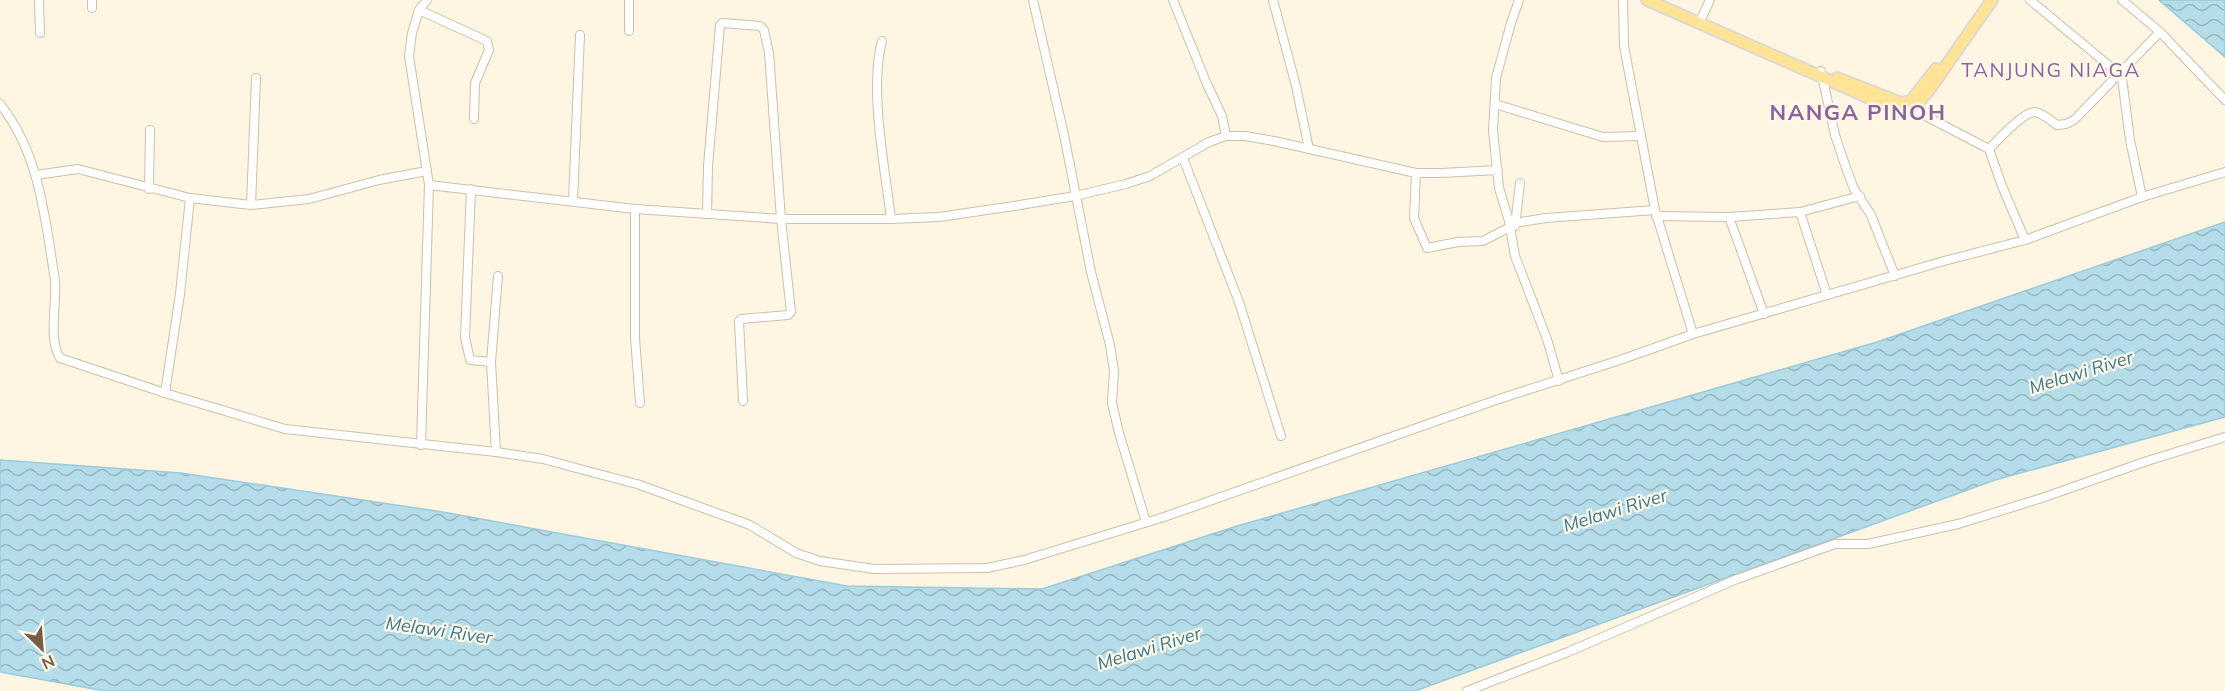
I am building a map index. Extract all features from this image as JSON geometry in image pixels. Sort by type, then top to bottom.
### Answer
[{"type":"main road","points":[[1647,0],[1821,74],[1901,104],[1906,103],[1920,89],[1974,17],[1981,13],[1992,0]]},
{"type":"main road","points":[[1665,0],[1899,111],[1912,109],[1927,93],[1979,20],[1981,13]]},
{"type":"street","points":[[39,0],[40,33]]},
{"type":"street","points":[[421,445],[429,185],[409,56],[412,33],[419,10],[427,0]]},
{"type":"street","points":[[629,0],[629,31]]},
{"type":"street","points":[[1033,0],[1113,362],[1112,403],[1146,522]]},
{"type":"street","points":[[1173,0],[1206,82],[1215,97],[1226,135]]},
{"type":"street","points":[[1273,0],[1296,86],[1309,149]]},
{"type":"street","points":[[1513,222],[1500,188],[1493,130],[1496,78],[1519,0]]},
{"type":"street","points":[[1623,0],[1624,46],[1655,213],[1693,334]]},
{"type":"street","points":[[1702,17],[1710,0]]},
{"type":"street","points":[[2030,0],[2122,78],[2130,140],[2142,197]]},
{"type":"street","points":[[2122,0],[2160,32],[2225,100]]},
{"type":"street","points":[[419,10],[487,41],[489,50],[475,83],[474,119]]},
{"type":"street","points":[[706,214],[719,28],[722,23],[762,27],[768,42],[781,219],[791,312],[788,315],[739,321],[744,401]]},
{"type":"street","points":[[1989,149],[2029,114],[2042,114],[2056,125],[2074,120],[2160,32]]},
{"type":"street","points":[[573,201],[580,34]]},
{"type":"street","points":[[882,41],[878,63],[878,100],[891,219]]},
{"type":"street","points":[[1821,74],[1835,135],[1854,189],[1871,215],[1895,276]]},
{"type":"street","points":[[250,205],[256,78]]},
{"type":"street","points":[[0,104],[11,118],[26,146],[36,175],[55,280],[54,341],[60,358],[285,429],[543,459],[637,484],[750,525],[796,553],[820,561],[852,567],[914,570],[987,568],[1024,560],[1146,522],[1693,334],[2025,240],[2142,197],[2225,172]]},
{"type":"street","points":[[1495,105],[1603,137],[1641,136]]},
{"type":"street","points":[[1912,109],[1989,149],[2025,240]]},
{"type":"street","points":[[149,189],[150,130]]},
{"type":"street","points":[[429,185],[635,209],[781,219],[891,219],[939,217],[1075,196],[1126,184],[1150,176],[1209,142],[1226,135],[1245,136],[1416,173],[1498,170]]},
{"type":"street","points":[[1183,158],[1239,302],[1281,436]]},
{"type":"street","points":[[36,175],[78,169],[190,198],[250,205],[309,199],[379,180],[427,171]]},
{"type":"street","points":[[1416,173],[1414,218],[1427,248],[1458,242],[1484,241],[1513,222],[1546,218],[1655,213],[1729,217],[1800,212],[1860,196]]},
{"type":"street","points":[[1520,183],[1513,222],[1512,240],[1515,256],[1547,339],[1559,381]]},
{"type":"street","points":[[471,189],[465,337],[470,360],[491,362]]},
{"type":"street","points":[[165,393],[180,294],[190,198]]},
{"type":"street","points":[[635,209],[635,338],[640,403]]},
{"type":"street","points":[[1800,212],[1827,296]]},
{"type":"street","points":[[1729,217],[1764,314]]},
{"type":"street","points":[[496,452],[491,362],[498,276]]},
{"type":"street","points":[[1467,691],[1491,687],[1737,579],[1835,544],[1868,544],[1968,521],[2225,437]]},
{"type":"water","points":[[2159,0],[2225,0],[2225,57]]},
{"type":"water","name":"Melawi River","points":[[2225,222],[2225,417],[1995,480],[1415,691],[105,691],[0,672],[0,460],[181,473],[443,512],[847,586],[1042,589],[1237,526],[1877,342]]},
{"type":"district","name":"TANJUNG NIAGA","points":[[2051,69]]},
{"type":"district","name":"NANGA PINOH","points":[[1858,112]]}]
